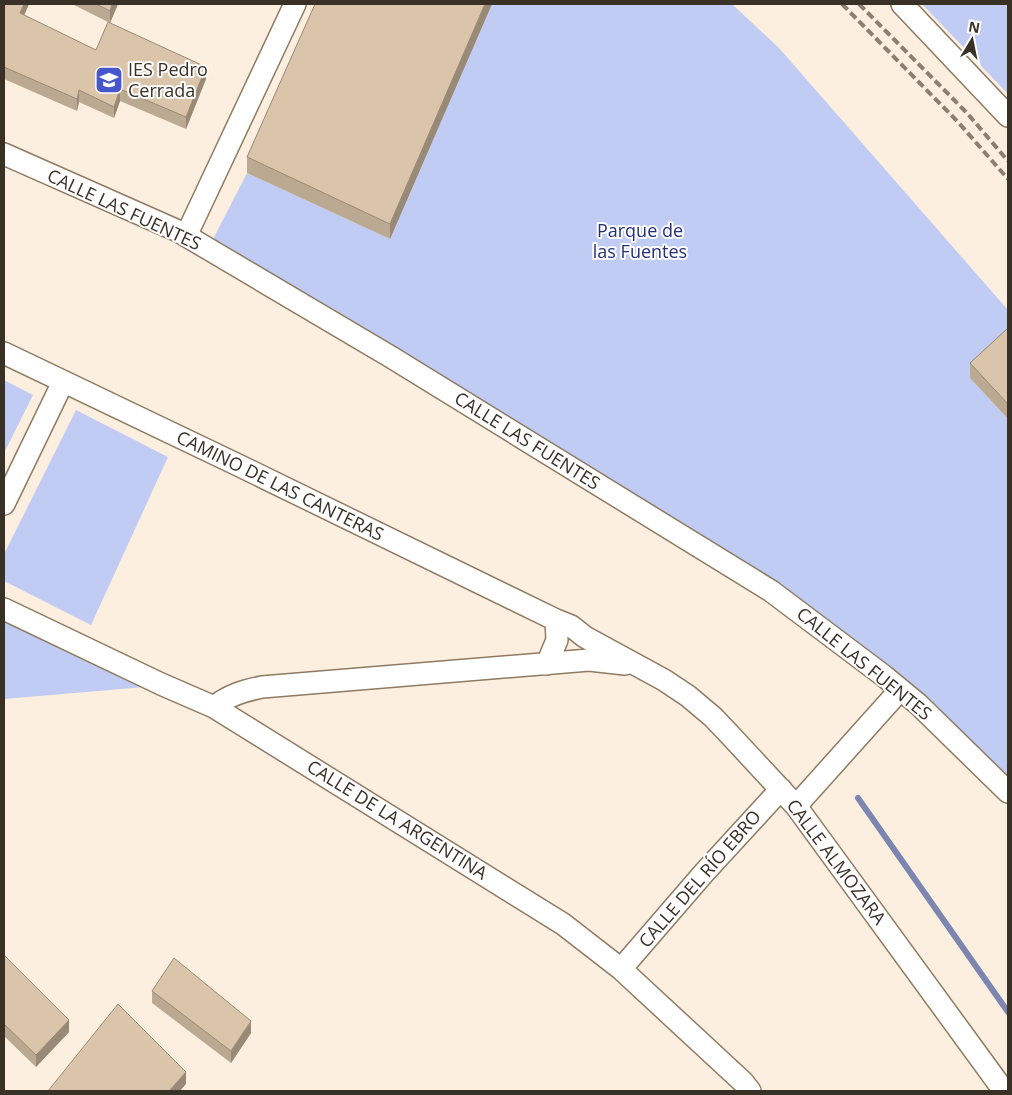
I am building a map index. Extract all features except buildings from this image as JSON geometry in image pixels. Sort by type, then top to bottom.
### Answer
[{"type":"street","points":[[186,236],[295,4]]},
{"type":"street","points":[[902,4],[1008,116]]},
{"type":"street","name":"CALLE LAS FUENTES","points":[[4,154],[178,231],[391,357],[771,590],[918,704],[1008,792]]},
{"type":"street","name":"CAMINO DE LAS CANTERAS","points":[[4,353],[571,626],[585,637],[636,666]]},
{"type":"street","points":[[4,504],[63,382]]},
{"type":"street","name":"CALLE DE LA ARGENTINA","points":[[4,609],[161,684],[214,707],[563,924],[621,969],[743,1082],[750,1091]]},
{"type":"street","points":[[547,664],[557,640],[556,620]]},
{"type":"street","points":[[570,661],[577,645],[576,630]]},
{"type":"street","points":[[214,707],[225,698],[241,691],[262,687],[570,661],[607,661],[636,666]]},
{"type":"street","name":"CALLE ALMOZARA","points":[[636,666],[664,680],[688,696],[713,717],[796,806],[1004,1091]]},
{"type":"street","points":[[796,806],[900,690]]},
{"type":"street","name":"CALLE DEL RÍO EBRO","points":[[621,969],[709,867],[781,789]]},
{"type":"green space","name":"Parque de las Fuentes","points":[[492,4],[732,4],[779,48],[1008,310],[1008,343],[970,378],[1008,419],[1008,792],[918,704],[665,526],[208,249],[247,173],[390,239]]},
{"type":"green space","points":[[922,4],[1008,4],[1008,94]]},
{"type":"green space","points":[[4,380],[33,395],[4,453]]},
{"type":"green space","points":[[76,410],[168,457],[91,625],[4,581],[4,554]]},
{"type":"green space","points":[[4,618],[145,687],[4,699]]},
{"type":"waterway","points":[[858,798],[1008,1012]]},
{"type":"railway","points":[[842,4],[958,122],[1008,179]]},
{"type":"railway","points":[[859,4],[967,113],[1008,161]]},
{"type":"place","name":"IES Pedro Cerrada","points":[[109,80]]}]
